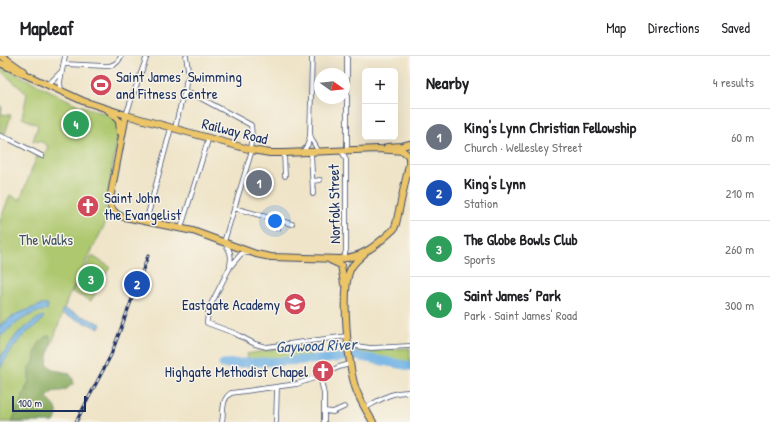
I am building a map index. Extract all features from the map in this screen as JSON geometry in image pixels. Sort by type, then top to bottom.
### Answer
[{"type":"main road","points":[[4,57],[32,77]]},
{"type":"main road","points":[[0,63],[32,77]]},
{"type":"main road","name":"Railway Road","points":[[32,77],[83,101],[126,115],[251,150],[270,153],[284,153],[378,149]]},
{"type":"main road","points":[[104,107],[119,121],[120,140]]},
{"type":"main road","points":[[126,115],[120,140],[110,205],[115,214],[146,222],[193,231],[256,254],[271,257],[344,258],[369,251]]},
{"type":"main road","points":[[378,149],[410,144]]},
{"type":"main road","points":[[373,422],[354,384],[350,364],[347,336],[346,295],[348,276],[352,266],[357,260],[394,229],[408,182],[410,161],[409,156],[403,151],[378,149]]},
{"type":"main road","points":[[325,258],[335,261],[341,265],[346,295]]},
{"type":"street","points":[[60,91],[60,82],[65,56]]},
{"type":"street","points":[[63,66],[115,65],[118,63],[121,56]]},
{"type":"street","points":[[126,115],[147,56]]},
{"type":"street","points":[[146,222],[189,76],[186,56]]},
{"type":"street","points":[[303,152],[308,144],[310,134],[312,56]]},
{"type":"street","name":"Norfolk Street","points":[[344,258],[346,250],[346,160],[344,150],[347,56]]},
{"type":"street","points":[[95,65],[105,66]]},
{"type":"street","points":[[45,84],[55,79],[63,66]]},
{"type":"street","points":[[185,92],[191,93],[251,125],[251,150],[224,242],[231,256],[230,267]]},
{"type":"street","points":[[310,134],[319,152]]},
{"type":"street","points":[[0,136],[36,151],[42,156]]},
{"type":"street","points":[[181,228],[209,138]]},
{"type":"street","points":[[311,152],[313,194]]},
{"type":"street","points":[[284,153],[285,176]]},
{"type":"street","points":[[313,180],[320,180]]},
{"type":"street","points":[[234,208],[292,224]]},
{"type":"street","points":[[278,228],[280,221]]},
{"type":"street","points":[[256,254],[244,252],[230,267],[208,310],[207,323],[262,346],[347,336]]},
{"type":"street","points":[[348,345],[371,348],[410,346]]},
{"type":"street","points":[[222,422],[225,400],[228,394],[297,384],[320,376],[339,366],[350,364]]},
{"type":"street","points":[[320,376],[324,394],[324,422]]},
{"type":"street","points":[[276,422],[277,387]]},
{"type":"street","points":[[365,408],[394,393],[410,392]]},
{"type":"street","points":[[324,411],[333,412],[344,407]]},
{"type":"green space","name":"The Walks","points":[[1,66],[78,105],[113,116],[118,123],[119,128],[106,207],[110,214],[68,298],[24,422],[0,422],[0,220],[10,195],[20,200],[37,156],[43,158],[48,146],[42,142],[33,141],[38,125],[22,118],[27,94],[1,71]]},
{"type":"green space","points":[[0,106],[2,107],[1,114],[11,115],[5,134],[0,133]]},
{"type":"green space","points":[[92,256],[110,267],[91,301],[72,292]]},
{"type":"green space","points":[[47,336],[50,336],[51,343],[47,364],[54,370],[69,373],[73,379],[73,384],[65,390],[51,393],[47,398],[55,406],[57,411],[54,422],[12,422],[29,381],[29,367],[34,363],[39,344]]},
{"type":"green space","points":[[310,343],[311,363],[249,364],[247,354]]},
{"type":"green space","points":[[355,348],[376,350],[410,348],[410,363],[356,354]]},
{"type":"water","points":[[41,305],[48,305],[47,310],[28,316],[0,337],[0,325],[17,314]]},
{"type":"water","points":[[64,309],[101,324],[99,328],[62,314],[62,310]]},
{"type":"water","points":[[44,316],[35,327],[24,335],[17,343],[0,369],[0,358],[18,333],[40,317]]},
{"type":"waterway","name":"Gaywood River","points":[[223,364],[356,356],[410,366]]},
{"type":"railway","points":[[76,422],[111,355],[148,256]]},
{"type":"place","name":"Saint James’ Swimming and Fitness Centre","points":[[101,85]]},
{"type":"place","name":"Saint James’ Park","points":[[76,124]]},
{"type":"place","name":"King's Lynn Christian Fellowship","points":[[259,183]]},
{"type":"place","name":"Saint John the Evangelist","points":[[88,206]]},
{"type":"place","name":"The Globe Bowls Club","points":[[91,279]]},
{"type":"place","name":"King's Lynn","points":[[137,284]]},
{"type":"place","name":"Eastgate Academy","points":[[295,304]]},
{"type":"place","name":"Highgate Methodist Chapel","points":[[323,371]]}]
